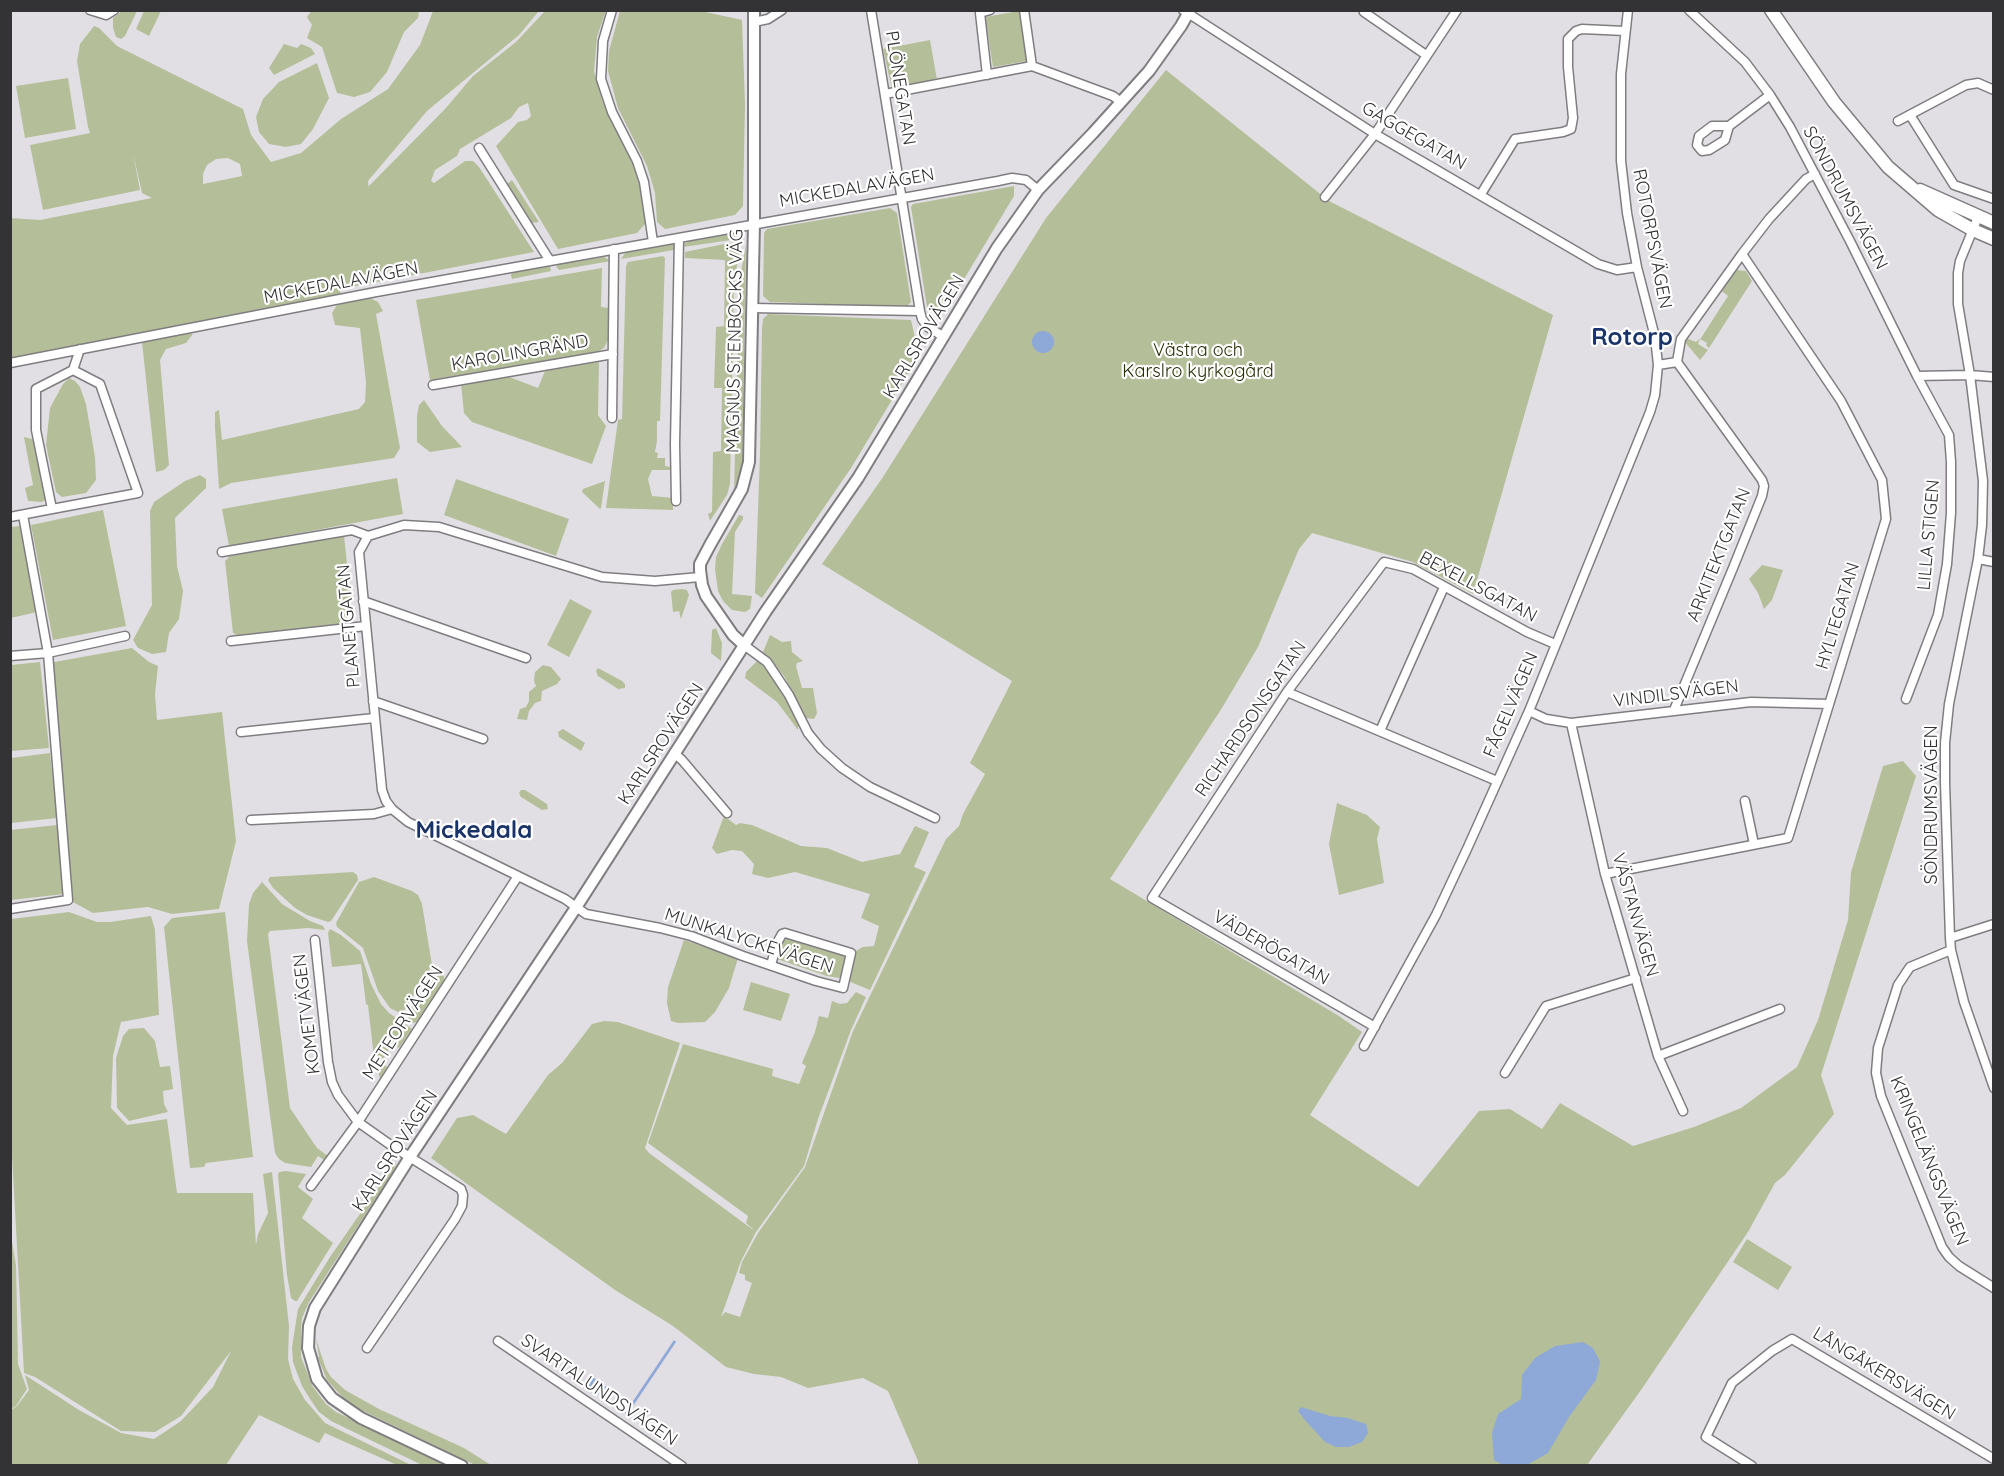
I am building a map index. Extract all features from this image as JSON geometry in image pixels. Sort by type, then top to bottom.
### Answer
[{"type":"main road","points":[[1771,10],[1834,102],[1888,166],[1938,210],[1973,231],[1994,239]]},
{"type":"main road","points":[[1911,185],[1994,223]]},
{"type":"street","points":[[90,10],[106,15],[114,10]]},
{"type":"street","points":[[612,10],[603,40],[601,79],[612,112],[637,161],[644,182],[653,242]]},
{"type":"street","points":[[754,16],[768,19],[782,10]]},
{"type":"street","name":"PLÖNEGATAN","points":[[871,10],[920,311],[928,327],[944,337]]},
{"type":"street","points":[[987,75],[980,13],[990,10]]},
{"type":"street","points":[[1024,10],[1032,66]]},
{"type":"street","points":[[1365,10],[1364,12],[1426,56]]},
{"type":"street","points":[[1325,197],[1375,134],[1457,10]]},
{"type":"street","name":"ROTORPSVÄGEN","points":[[1628,10],[1620,86],[1620,161],[1637,267],[1655,337],[1658,365]]},
{"type":"street","name":"SÖNDRUMSVÄGEN","points":[[1689,10],[1745,62],[1770,95],[1815,174],[1917,376]]},
{"type":"street","name":"KARLSROVÄGEN","points":[[462,1466],[361,1418],[340,1405],[323,1388],[317,1378],[308,1348],[309,1326],[315,1308],[410,1157],[577,906],[744,645],[858,478],[997,248],[1038,190],[1149,70],[1187,12]]},
{"type":"street","name":"GAGGEGATAN","points":[[1187,12],[1375,134],[1598,264],[1617,270],[1637,267]]},
{"type":"street","name":"MAGNUS STENBOCKS VÄG","points":[[700,577],[700,564],[736,502],[747,477],[750,434],[754,223],[754,16]]},
{"type":"street","points":[[1481,194],[1515,139],[1571,129],[1573,118],[1568,39],[1576,31],[1582,29],[1625,31]]},
{"type":"street","points":[[885,94],[1032,66],[1113,96],[1121,102]]},
{"type":"street","points":[[1898,122],[1966,85],[1978,84],[1994,90]]},
{"type":"street","points":[[1729,126],[1770,95]]},
{"type":"street","points":[[1910,115],[1954,185],[1994,199]]},
{"type":"street","points":[[479,148],[550,261]]},
{"type":"street","points":[[1658,365],[1677,362],[1680,339],[1742,254],[1769,219],[1806,179],[1815,174]]},
{"type":"street","name":"MICKEDALAVÄGEN","points":[[10,363],[376,291],[1012,178],[1026,180],[1038,190]]},
{"type":"street","name":"SÖNDRUMSVÄGEN","points":[[1978,217],[1960,261],[1957,286],[1979,441],[1983,481],[1982,525],[1978,559],[1949,704],[1945,782],[1951,950],[1964,1002],[1994,1088]]},
{"type":"street","points":[[676,501],[679,238]]},
{"type":"street","points":[[612,418],[614,249]]},
{"type":"street","name":"HYLTEGATAN","points":[[1605,874],[1788,838],[1886,519],[1882,480],[1841,401],[1742,254]]},
{"type":"street","points":[[752,308],[920,311]]},
{"type":"street","points":[[52,510],[36,430],[36,389],[73,370],[80,349]]},
{"type":"street","name":"KAROLINGRÄND","points":[[433,385],[613,354]]},
{"type":"street","name":"ARKITEKTGATAN","points":[[1674,710],[1762,496],[1764,486],[1762,480],[1677,362]]},
{"type":"street","name":"FÅGELVÄGEN","points":[[1364,1046],[1436,915],[1529,711],[1650,412],[1655,395],[1658,365]]},
{"type":"street","points":[[10,517],[138,493],[100,384],[73,370]]},
{"type":"street","points":[[1917,376],[1994,377]]},
{"type":"street","name":"LILLA STIGEN","points":[[1906,699],[1938,615],[1947,564],[1951,513],[1949,435],[1917,376]]},
{"type":"street","points":[[10,909],[69,900],[48,652],[23,515]]},
{"type":"street","points":[[222,552],[352,530],[368,536],[404,525],[439,527],[602,577],[655,581],[700,577],[712,607],[733,635],[767,662],[789,695],[808,733],[820,749],[842,768],[870,787],[935,818]]},
{"type":"street","name":"PLANETGATAN","points":[[368,536],[359,552],[363,600],[382,790],[392,809]]},
{"type":"street","points":[[1978,559],[1994,562]]},
{"type":"street","name":"BEXELLSGATAN","points":[[1384,562],[1413,569],[1527,632],[1555,644]]},
{"type":"street","name":"RICHARDSONSGATAN","points":[[1152,898],[1287,692],[1384,562]]},
{"type":"street","points":[[1380,731],[1444,587]]},
{"type":"street","points":[[363,600],[526,658]]},
{"type":"street","points":[[231,641],[366,626]]},
{"type":"street","points":[[10,656],[48,652],[124,636]]},
{"type":"street","points":[[1287,692],[1497,781]]},
{"type":"street","points":[[373,701],[483,739]]},
{"type":"street","name":"VINDILSVÄGEN","points":[[1529,711],[1546,719],[1571,723],[1751,702],[1829,704]]},
{"type":"street","points":[[241,732],[374,718]]},
{"type":"street","name":"VÄSTANVÄGEN","points":[[1571,723],[1605,874],[1658,1056],[1683,1111]]},
{"type":"street","points":[[674,753],[727,813]]},
{"type":"street","points":[[1746,801],[1754,844]]},
{"type":"street","points":[[251,820],[374,814],[392,809],[408,822],[577,906]]},
{"type":"street","name":"METEORVÄGEN","points":[[311,1186],[358,1122],[518,876]]},
{"type":"street","name":"VÄDERÖGATAN","points":[[1152,898],[1375,1027]]},
{"type":"street","name":"MUNKALYCKEVÄGEN","points":[[577,906],[586,914],[660,927],[816,981],[843,988],[851,953],[785,933],[777,943],[771,965]]},
{"type":"street","points":[[1950,938],[1994,924]]},
{"type":"street","name":"KOMETVÄGEN","points":[[315,940],[328,1062],[332,1082],[338,1095],[358,1122],[461,1190],[463,1195],[462,1206],[368,1348]]},
{"type":"street","name":"KRINGELÄNGSVÄGEN","points":[[1951,950],[1910,966],[1898,985],[1878,1048],[1876,1073],[1881,1096],[1942,1247],[1959,1266],[1994,1288]]},
{"type":"street","points":[[1505,1073],[1546,1006],[1636,978]]},
{"type":"street","points":[[1658,1056],[1780,1010]]},
{"type":"street","name":"LÅNGÅKERSVÄGEN","points":[[1752,1466],[1706,1437],[1732,1383],[1772,1351],[1792,1339],[1994,1459]]},
{"type":"street","name":"SVARTALUNDSVÄGEN","points":[[498,1341],[682,1466]]},
{"type":"green space","points":[[123,10],[137,11],[125,36],[121,39],[116,37],[113,18]]},
{"type":"green space","points":[[312,10],[419,11],[418,18],[404,32],[387,72],[370,92],[354,97],[337,93],[322,47],[307,38],[312,25],[307,17]]},
{"type":"green space","points":[[606,10],[597,37],[594,71],[603,103],[632,161],[642,194],[645,224],[637,233],[558,249],[496,146],[518,122],[527,120],[531,116],[528,103],[519,107],[511,118],[460,149],[457,156],[435,170],[431,181],[434,183],[465,161],[473,161],[534,252],[340,289],[341,295],[11,359],[10,218],[40,220],[152,198],[142,193],[133,153],[140,190],[43,210],[30,145],[90,133],[77,61],[80,44],[94,26],[117,46],[243,109],[251,135],[271,162],[301,153],[341,119],[388,89],[420,45],[433,11],[539,11],[519,35],[427,111],[368,181],[369,189],[369,186],[445,109],[473,76],[516,42],[545,11]],"holes":[[[228,158],[240,164],[242,176],[203,184],[203,174],[207,165],[216,159]]]},
{"type":"green space","points":[[144,11],[161,11],[149,36],[136,29]]},
{"type":"green space","points":[[620,11],[701,11],[742,20],[745,104],[743,206],[735,215],[665,229],[657,222],[655,193],[647,166],[618,108],[608,71],[609,51]]},
{"type":"green space","points":[[1019,11],[1027,61],[993,67],[985,17]]},
{"type":"green space","points":[[930,40],[937,80],[892,89],[883,49]]},
{"type":"green space","points":[[284,44],[297,48],[301,44],[311,48],[315,54],[274,75],[269,68]]},
{"type":"green space","points":[[317,63],[329,98],[313,129],[301,144],[286,147],[269,144],[259,132],[256,117],[263,99],[279,82]]},
{"type":"green space","name":"Västra och Karslro kyrkogård","points":[[1166,70],[1329,201],[1553,315],[1473,594],[1413,562],[1312,533],[1299,549],[1258,647],[1222,708],[1110,879],[1362,1032],[1310,1115],[1418,1187],[1479,1111],[1510,1109],[1542,1129],[1560,1103],[1633,1146],[1694,1127],[1741,1108],[1797,1067],[1818,1020],[1848,920],[1851,872],[1883,766],[1903,761],[1916,776],[1821,1075],[1834,1114],[1785,1175],[1775,1183],[1748,1232],[1587,1465],[918,1465],[888,1391],[863,1378],[808,1388],[781,1377],[754,1374],[726,1367],[673,1326],[615,1290],[431,1158],[457,1118],[473,1115],[506,1134],[548,1075],[562,1063],[592,1024],[604,1021],[618,1022],[680,1043],[645,1148],[756,1232],[741,1261],[721,1317],[725,1312],[740,1317],[752,1283],[745,1280],[745,1275],[739,1273],[742,1262],[758,1233],[805,1167],[853,1031],[946,839],[959,826],[985,774],[970,763],[1012,681],[822,564],[883,477],[1046,218]]},
{"type":"green space","points":[[68,78],[76,129],[25,138],[16,86]]},
{"type":"green space","points":[[512,180],[539,222],[532,223],[507,184]]},
{"type":"green space","points":[[1014,186],[1014,196],[943,314],[939,316],[927,307],[911,207],[913,204]]},
{"type":"green space","points":[[890,208],[897,213],[911,302],[906,307],[770,302],[763,296],[764,233],[767,229]]},
{"type":"green space","points":[[741,233],[738,239],[683,247],[689,241]]},
{"type":"green space","points":[[734,242],[740,247],[734,284],[730,484],[727,495],[710,521],[708,514],[712,512],[713,452],[721,451],[722,388],[714,388],[716,327],[724,326],[725,260],[685,258],[685,252]]},
{"type":"green space","points":[[676,244],[677,249],[674,250],[621,259],[626,252]]},
{"type":"green space","points":[[746,245],[742,466],[741,476],[734,490],[740,277]]},
{"type":"green space","points":[[663,256],[665,258],[660,421],[657,421],[655,452],[658,453],[657,458],[665,458],[665,466],[671,467],[671,470],[652,470],[648,479],[652,496],[673,498],[673,510],[606,508],[618,420],[622,419],[626,266],[628,262]]},
{"type":"green space","points":[[604,257],[611,261],[559,270],[556,266],[560,264]]},
{"type":"green space","points":[[550,266],[551,271],[512,279],[511,276],[512,272]]},
{"type":"green space","points":[[602,268],[601,307],[610,308],[608,340],[604,348],[597,352],[430,380],[416,300]]},
{"type":"green space","points":[[1735,268],[1746,271],[1752,281],[1709,348],[1707,343],[1700,339],[1698,344],[1708,350],[1700,360],[1684,341],[1686,338],[1696,342],[1701,338],[1728,296],[1719,289]]},
{"type":"green space","points":[[370,298],[378,302],[383,311],[376,314],[400,448],[394,458],[231,483],[219,489],[215,412],[219,410],[222,440],[359,409],[365,402],[366,382],[360,328],[335,325],[332,313],[337,305]]},
{"type":"green space","points":[[768,314],[911,320],[919,355],[851,468],[762,598],[755,593],[762,328],[763,319]]},
{"type":"green space","points":[[193,334],[186,343],[166,349],[160,360],[169,465],[164,470],[156,472],[142,342]]},
{"type":"green space","points":[[599,362],[598,415],[606,426],[592,464],[472,422],[464,413],[461,384],[504,375],[538,388],[545,371]]},
{"type":"green space","points":[[69,378],[80,387],[86,404],[95,457],[96,480],[86,493],[62,497],[56,492],[46,445],[50,408],[63,384]]},
{"type":"green space","points":[[424,400],[442,426],[462,447],[430,452],[417,442],[417,416],[419,405]]},
{"type":"green space","points":[[24,437],[32,439],[35,443],[49,497],[42,502],[28,501],[25,488],[33,485]]},
{"type":"green space","points":[[200,475],[206,479],[206,488],[175,518],[177,566],[183,591],[179,619],[169,633],[166,652],[152,654],[138,648],[133,640],[152,605],[150,511],[154,502],[185,481]]},
{"type":"green space","points":[[397,478],[403,514],[229,546],[222,509]]},
{"type":"green space","points":[[456,479],[569,519],[556,556],[444,515]]},
{"type":"green space","points":[[605,481],[600,509],[582,492],[583,489]]},
{"type":"green space","points":[[103,510],[126,626],[53,640],[31,525]]},
{"type":"green space","points":[[739,515],[743,516],[743,519],[735,532],[732,594],[752,596],[750,609],[745,612],[732,610],[723,601],[718,591],[715,569],[716,557]]},
{"type":"green space","points":[[20,526],[37,612],[11,618],[11,527]]},
{"type":"green space","points":[[344,535],[353,623],[239,636],[233,633],[225,561],[230,556]]},
{"type":"green space","points":[[1762,565],[1783,570],[1772,600],[1764,609],[1749,579]]},
{"type":"green space","points":[[687,590],[689,595],[681,619],[679,611],[673,612],[671,592]]},
{"type":"green space","points":[[570,599],[592,611],[569,657],[547,645]]},
{"type":"green space","points":[[716,628],[722,643],[721,661],[711,653],[712,630]]},
{"type":"green space","points":[[770,635],[782,642],[791,641],[792,652],[803,661],[797,663],[796,666],[802,688],[813,688],[817,713],[814,719],[806,718],[784,676],[763,652]]},
{"type":"green space","points":[[132,648],[149,662],[158,666],[155,694],[157,720],[222,712],[236,841],[219,909],[172,914],[148,907],[93,913],[71,901],[49,663]]},
{"type":"green space","points":[[757,661],[768,670],[785,696],[798,724],[798,730],[777,702],[745,678],[746,672]]},
{"type":"green space","points":[[40,662],[49,748],[11,751],[11,665]]},
{"type":"green space","points":[[543,665],[551,667],[561,679],[557,684],[542,691],[541,701],[535,703],[529,711],[527,720],[517,719],[520,709],[526,707],[529,701],[529,692],[536,686],[535,672]]},
{"type":"green space","points":[[598,668],[622,681],[625,688],[618,689],[598,676],[596,671]]},
{"type":"green space","points":[[563,729],[585,743],[581,751],[559,737],[558,732]]},
{"type":"green space","points":[[50,753],[57,818],[11,823],[11,758]]},
{"type":"green space","points":[[525,790],[547,804],[548,809],[542,810],[521,797],[519,793]]},
{"type":"green space","points":[[1337,803],[1367,815],[1380,827],[1377,839],[1384,883],[1339,895],[1329,844]]},
{"type":"green space","points":[[724,816],[736,825],[740,823],[752,825],[801,846],[827,848],[862,862],[900,854],[915,826],[929,832],[914,867],[926,872],[870,990],[848,981],[856,951],[863,947],[874,946],[879,926],[861,918],[870,894],[795,872],[768,878],[752,874],[754,864],[742,851],[732,850],[717,854],[712,848]]},
{"type":"green space","points":[[57,825],[64,894],[11,900],[10,830]]},
{"type":"green space","points":[[353,872],[357,875],[358,880],[331,921],[328,922],[295,908],[273,888],[268,880],[270,877]]},
{"type":"green space","points":[[374,877],[412,891],[418,895],[422,904],[432,965],[405,1009],[400,1013],[390,1008],[378,991],[363,948],[337,927],[336,923],[359,882]]},
{"type":"green space","points":[[262,882],[282,904],[323,926],[325,930],[308,928],[270,931],[268,934],[290,1108],[317,1148],[328,1156],[324,1160],[318,1156],[311,1167],[285,1163],[275,1153],[247,941],[249,904],[253,893]]},
{"type":"green space","points":[[69,912],[97,922],[151,916],[155,930],[159,1015],[121,1022],[113,1056],[111,1108],[127,1125],[167,1119],[177,1193],[253,1193],[256,1245],[258,1234],[268,1213],[263,1174],[272,1172],[289,1326],[288,1359],[293,1379],[305,1400],[325,1423],[411,1465],[397,1465],[325,1433],[319,1443],[259,1415],[226,1465],[11,1465],[11,1410],[29,1390],[25,1375],[79,1410],[121,1433],[154,1439],[181,1421],[213,1387],[231,1351],[181,1416],[155,1432],[121,1431],[35,1377],[24,1373],[10,1120],[11,919]]},
{"type":"green space","points":[[225,912],[253,1157],[206,1163],[204,1167],[190,1168],[164,927],[172,918]]},
{"type":"green space","points":[[330,929],[360,951],[371,984],[381,1004],[389,1013],[412,1029],[399,1048],[392,1044],[381,1063],[387,1067],[380,1079],[373,1049],[361,964],[332,967],[328,933]]},
{"type":"green space","points":[[789,936],[846,955],[842,975],[839,978],[827,976],[777,959],[775,956],[783,937]]},
{"type":"green space","points":[[684,940],[738,958],[729,988],[715,1012],[705,1022],[671,1021],[667,1003],[668,987]]},
{"type":"green space","points":[[437,972],[444,976],[444,981],[417,1022],[413,1023],[408,1019],[407,1014],[432,975]]},
{"type":"green space","points":[[751,982],[790,994],[781,1021],[743,1010]]},
{"type":"green space","points":[[856,992],[866,997],[851,1030],[818,1119],[804,1166],[756,1232],[746,1223],[748,1216],[648,1143],[683,1044],[773,1069],[772,1076],[799,1084],[806,1066],[802,1063],[819,1016],[828,1018],[832,1001],[840,1004],[847,1003]]},
{"type":"green space","points":[[144,1028],[155,1041],[160,1067],[170,1066],[173,1089],[163,1091],[164,1104],[168,1112],[129,1121],[117,1108],[116,1058],[123,1036],[129,1029]]},
{"type":"green space","points":[[396,1162],[394,1170],[309,1302],[302,1318],[301,1357],[313,1387],[326,1404],[336,1412],[448,1465],[422,1465],[331,1421],[319,1412],[310,1399],[302,1386],[293,1362],[292,1347],[298,1309],[330,1257]]},
{"type":"green space","points":[[279,1172],[306,1174],[298,1187],[313,1199],[302,1218],[333,1243],[297,1301],[291,1298],[287,1275],[278,1175]]},
{"type":"green space","points":[[10,1230],[16,1265],[18,1364],[27,1389],[16,1406],[11,1409]]},
{"type":"green space","points":[[1747,1239],[1792,1267],[1778,1290],[1733,1262]]},
{"type":"green space","points":[[316,1339],[326,1369],[345,1390],[379,1409],[464,1448],[491,1465],[475,1465],[355,1407],[344,1399],[327,1380],[318,1358]]},
{"type":"water","points":[[1043,331],[1051,334],[1054,342],[1051,350],[1043,353],[1035,350],[1032,342],[1035,334]]},
{"type":"water","points":[[674,1340],[676,1342],[627,1415],[625,1413]]},
{"type":"water","points":[[1583,1342],[1593,1348],[1600,1362],[1596,1380],[1569,1417],[1548,1453],[1527,1465],[1503,1465],[1494,1460],[1492,1433],[1498,1414],[1521,1399],[1522,1375],[1535,1358],[1555,1346]]},
{"type":"water","points":[[587,1378],[594,1378],[610,1390],[607,1399],[583,1384]]},
{"type":"water","points":[[1301,1407],[1366,1424],[1368,1433],[1362,1442],[1349,1447],[1336,1447],[1325,1442],[1304,1419],[1298,1411]]},
{"type":"district","name":"Rotorp","points":[[1632,338]]},
{"type":"district","name":"Mickedala","points":[[474,831]]}]
